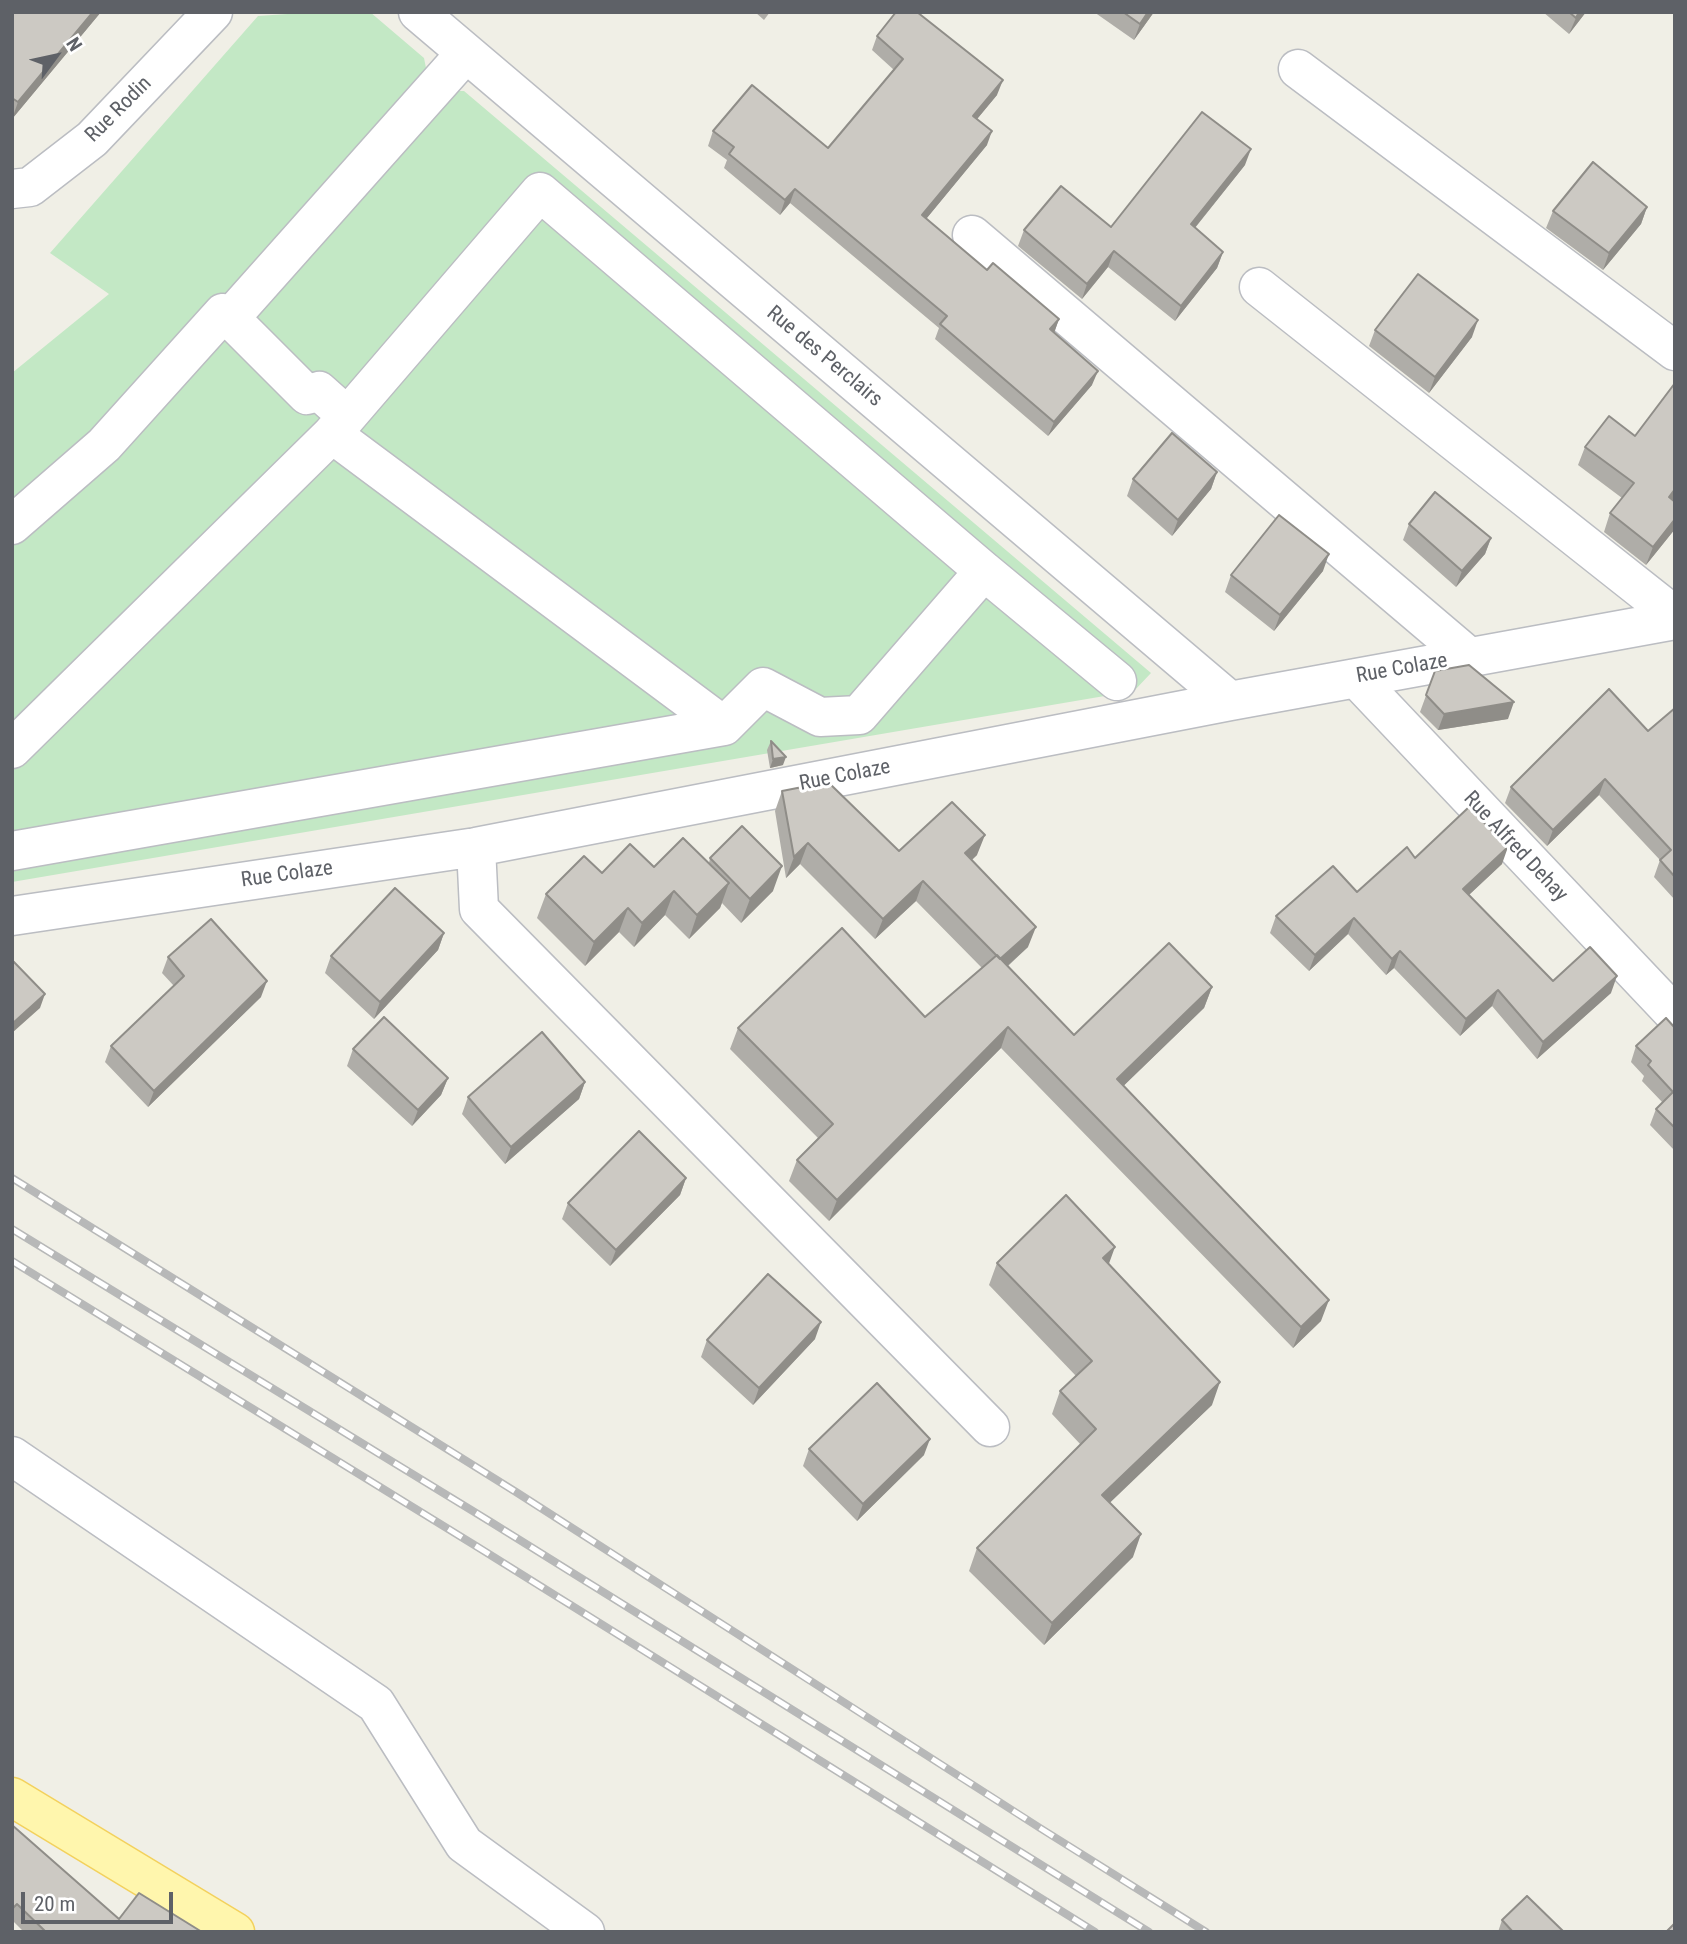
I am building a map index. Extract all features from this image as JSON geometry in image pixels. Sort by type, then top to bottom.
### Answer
[{"type":"main road","points":[[12,1797],[235,1932]]},
{"type":"street","name":"Rue Rodin","points":[[12,189],[30,187],[92,139],[213,12]]},
{"type":"street","name":"Rue des Perclairs","points":[[418,12],[1230,701]]},
{"type":"street","points":[[230,318],[466,54]]},
{"type":"street","points":[[1298,69],[1675,351]]},
{"type":"street","points":[[12,749],[339,425],[540,192],[1117,681]]},
{"type":"street","points":[[972,235],[1469,657]]},
{"type":"street","points":[[1259,287],[1675,618]]},
{"type":"street","points":[[12,525],[104,445],[223,313],[307,395],[319,391],[339,425],[724,726]]},
{"type":"street","points":[[12,851],[724,726],[763,687],[820,717],[859,715],[984,571]]},
{"type":"street","name":"Rue Colaze","points":[[12,916],[476,847],[1675,618]]},
{"type":"street","name":"Rue Alfred Dehay","points":[[1356,678],[1675,1015]]},
{"type":"street","points":[[476,847],[479,909],[990,1427]]},
{"type":"street","points":[[12,1456],[376,1704],[464,1844],[585,1932]]},
{"type":"green space","points":[[370,12],[424,58],[427,73],[450,91],[464,91],[1151,673],[1134,691],[12,882],[12,373],[109,294],[50,253],[258,16]]},
{"type":"building","points":[[12,12],[93,12],[18,102],[12,98]]},
{"type":"building","points":[[896,12],[917,12],[1003,80],[973,116],[992,131],[922,215],[987,270],[993,263],[1059,319],[1050,329],[1098,371],[1054,422],[940,324],[947,316],[795,189],[785,200],[729,154],[734,147],[713,131],[752,85],[828,148],[903,59],[877,36]]},
{"type":"building","points":[[1123,12],[1148,12],[1140,24]]},
{"type":"building","points":[[1202,112],[1251,149],[1191,224],[1223,252],[1181,306],[1114,251],[1087,284],[1024,230],[1061,186],[1111,227]]},
{"type":"building","points":[[1593,162],[1647,207],[1609,253],[1553,211]]},
{"type":"building","points":[[1418,274],[1478,320],[1435,377],[1375,330]]},
{"type":"building","points":[[1675,383],[1675,489],[1669,497],[1675,502],[1675,519],[1653,547],[1610,513],[1634,483],[1585,447],[1609,416],[1635,436]]},
{"type":"building","points":[[1172,433],[1217,472],[1178,520],[1133,479]]},
{"type":"building","points":[[1435,492],[1491,538],[1462,571],[1409,524]]},
{"type":"building","points":[[1279,515],[1329,554],[1280,615],[1231,575]]},
{"type":"building","points":[[1469,665],[1514,702],[1444,714],[1426,695],[1435,671]]},
{"type":"building","points":[[1609,689],[1648,731],[1675,708],[1675,877],[1660,860],[1671,850],[1605,779],[1553,830],[1511,787]]},
{"type":"building","points":[[771,741],[786,757],[773,759]]},
{"type":"building","points":[[828,782],[899,851],[952,802],[985,835],[965,853],[1036,927],[1000,959],[923,881],[883,919],[808,843],[794,857],[782,791]]},
{"type":"building","points":[[1469,807],[1508,847],[1463,889],[1553,981],[1590,947],[1617,976],[1543,1042],[1498,990],[1466,1019],[1400,951],[1392,959],[1354,918],[1315,955],[1276,916],[1333,866],[1357,892],[1407,847],[1415,858]]},
{"type":"building","points":[[742,826],[782,866],[750,899],[710,858]]},
{"type":"building","points":[[683,838],[729,883],[697,915],[674,891],[642,923],[628,908],[594,942],[546,894],[584,856],[602,873],[630,844],[654,867]]},
{"type":"building","points":[[395,888],[444,933],[380,1002],[331,956]]},
{"type":"building","points":[[211,919],[267,981],[154,1091],[111,1046],[184,976],[168,957]]},
{"type":"building","points":[[842,928],[925,1017],[997,955],[1074,1035],[1169,943],[1212,987],[1117,1079],[1329,1300],[1301,1327],[1008,1027],[837,1200],[797,1160],[833,1124],[738,1028]]},
{"type":"building","points":[[12,960],[45,994],[12,1024]]},
{"type":"building","points":[[384,1017],[448,1078],[418,1110],[353,1049]]},
{"type":"building","points":[[1666,1018],[1675,1028],[1675,1128],[1656,1109],[1673,1092],[1648,1065],[1651,1061],[1636,1046]]},
{"type":"building","points":[[542,1032],[585,1082],[511,1147],[468,1097]]},
{"type":"building","points":[[639,1131],[686,1178],[616,1250],[568,1203]]},
{"type":"building","points":[[1066,1195],[1115,1247],[1103,1258],[1220,1382],[1102,1495],[1141,1534],[1052,1623],[977,1548],[1096,1429],[1060,1391],[1092,1361],[997,1263]]},
{"type":"building","points":[[768,1274],[821,1322],[759,1388],[707,1340]]},
{"type":"building","points":[[877,1383],[930,1439],[863,1504],[809,1449]]},
{"type":"building","points":[[12,1825],[119,1919],[139,1893],[202,1932],[46,1932],[17,1904],[12,1909]]},
{"type":"building","points":[[1527,1896],[1564,1932],[1513,1932],[1502,1920]]},
{"type":"building","points":[[1675,1923],[1675,1932],[1666,1932]]},
{"type":"railway","points":[[12,1178],[516,1492],[1206,1932]]},
{"type":"railway","points":[[12,1229],[494,1524],[1149,1932]]},
{"type":"railway","points":[[12,1261],[476,1546],[1095,1932]]}]
